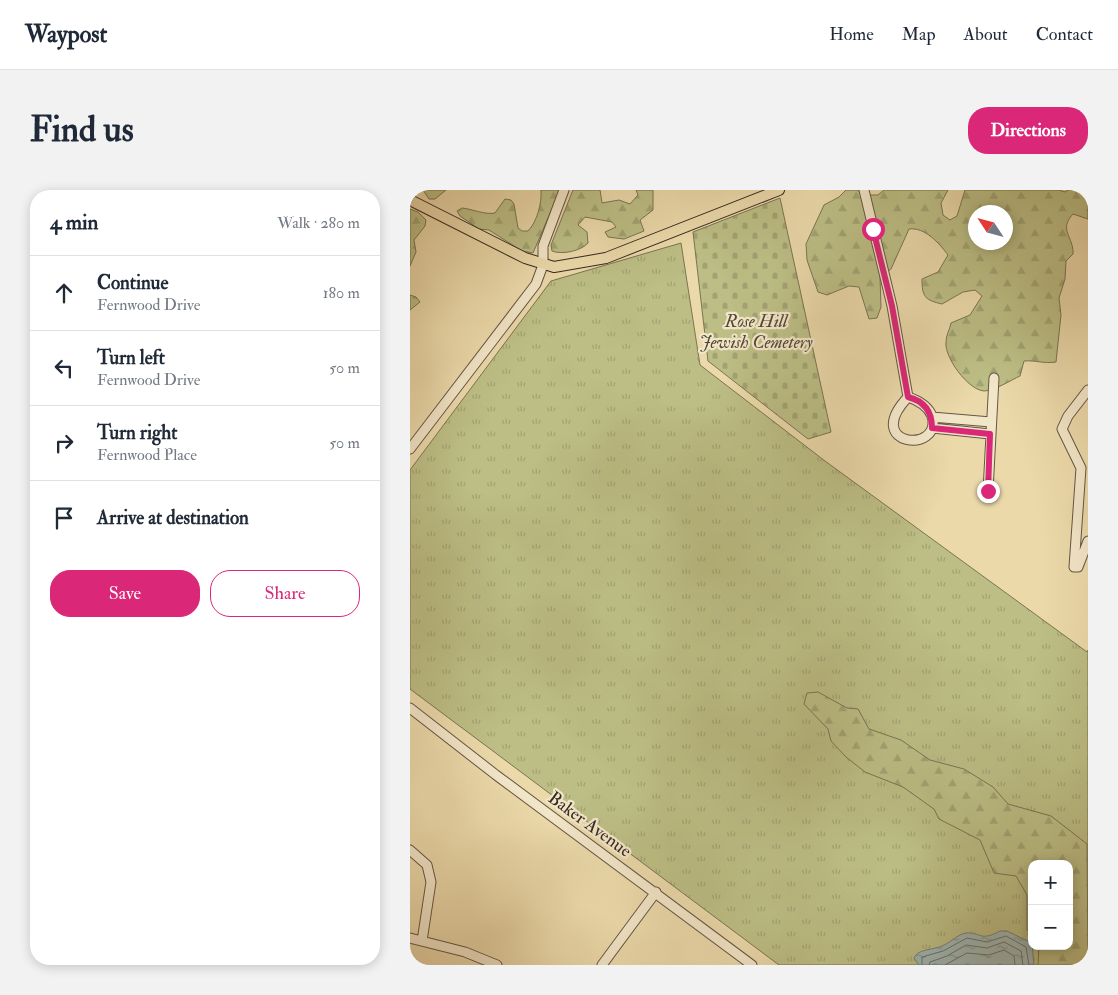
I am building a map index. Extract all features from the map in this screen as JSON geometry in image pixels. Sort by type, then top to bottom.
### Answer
[{"type":"main road","points":[[410,200],[499,246],[543,265],[565,266],[606,258],[779,190]]},
{"type":"street","points":[[410,449],[536,284],[543,265],[543,246],[564,190]]},
{"type":"street","points":[[864,190],[892,306],[908,397],[894,416],[895,432],[900,438],[908,442],[918,441],[927,436],[932,428],[932,417],[929,410],[917,400],[908,397]]},
{"type":"street","points":[[988,491],[994,378]]},
{"type":"street","points":[[1088,390],[1068,416],[1062,429],[1078,460],[1084,481],[1074,567],[1078,567],[1088,541]]},
{"type":"street","points":[[932,417],[991,422]]},
{"type":"street","points":[[932,428],[990,434]]},
{"type":"street","name":"Baker Avenue","points":[[410,708],[496,775],[752,965]]},
{"type":"street","points":[[410,850],[427,865],[431,882],[422,940]]},
{"type":"street","points":[[602,965],[656,892]]},
{"type":"street","points":[[410,938],[465,952],[497,965]]},
{"type":"green space","points":[[423,190],[446,190],[435,199],[429,199]]},
{"type":"green space","points":[[541,190],[560,190],[533,253],[522,251],[489,230],[479,229],[460,216],[457,211],[462,208],[495,213],[505,199],[511,200],[514,204],[518,228],[522,231],[528,231],[534,223],[538,212]]},
{"type":"green space","points":[[573,190],[600,190],[602,203],[619,200],[630,204],[638,195],[636,190],[653,190],[653,210],[640,220],[644,231],[624,239],[608,237],[605,232],[616,227],[612,222],[585,217],[578,225],[587,232],[588,243],[581,248],[571,251],[561,253],[552,251],[551,245]]},
{"type":"green space","points":[[846,190],[858,190],[862,195],[878,195],[884,190],[948,190],[941,203],[943,215],[950,220],[957,216],[965,190],[1059,190],[1065,192],[1068,190],[1088,190],[1088,219],[1073,214],[1067,225],[1073,254],[1066,261],[1065,279],[1059,298],[1061,315],[1056,362],[1024,361],[1020,376],[988,391],[978,389],[964,379],[949,356],[946,348],[947,337],[951,323],[970,315],[982,296],[975,290],[963,292],[942,304],[926,297],[922,279],[938,272],[948,255],[926,233],[915,229],[909,229],[891,269],[880,277],[881,307],[877,318],[869,319],[859,287],[849,286],[827,295],[818,292],[807,260],[806,244],[824,205],[839,197]]},
{"type":"green space","name":"Rose Hill Jewish Cemetery","points":[[780,198],[831,432],[808,439],[708,361],[693,232]]},
{"type":"green space","points":[[410,209],[418,212],[426,220],[425,226],[414,240],[416,252],[410,266]]},
{"type":"green space","points":[[681,243],[700,365],[825,461],[1087,652],[1088,650],[1088,926],[1068,965],[779,965],[410,689],[410,470],[551,281]]},
{"type":"green space","points":[[410,295],[416,297],[420,302],[410,310]]},
{"type":"green space","points":[[818,692],[847,708],[858,709],[869,729],[901,740],[930,760],[964,769],[993,787],[1008,804],[1051,816],[1087,844],[1088,965],[1038,965],[1039,950],[1073,950],[1073,860],[1028,860],[1027,930],[1027,895],[1016,876],[994,873],[980,840],[939,819],[934,809],[903,787],[865,772],[846,757],[831,741],[828,729],[804,704],[807,693]]},
{"type":"water","points":[[1007,931],[1028,941],[1028,950],[1033,950],[1034,965],[919,965],[914,958],[918,953],[942,946],[966,933],[984,936]]},
{"type":"route","points":[[873,229],[892,306],[904,365],[908,397],[917,400],[929,410],[932,417],[932,428],[990,434],[988,491]]}]
